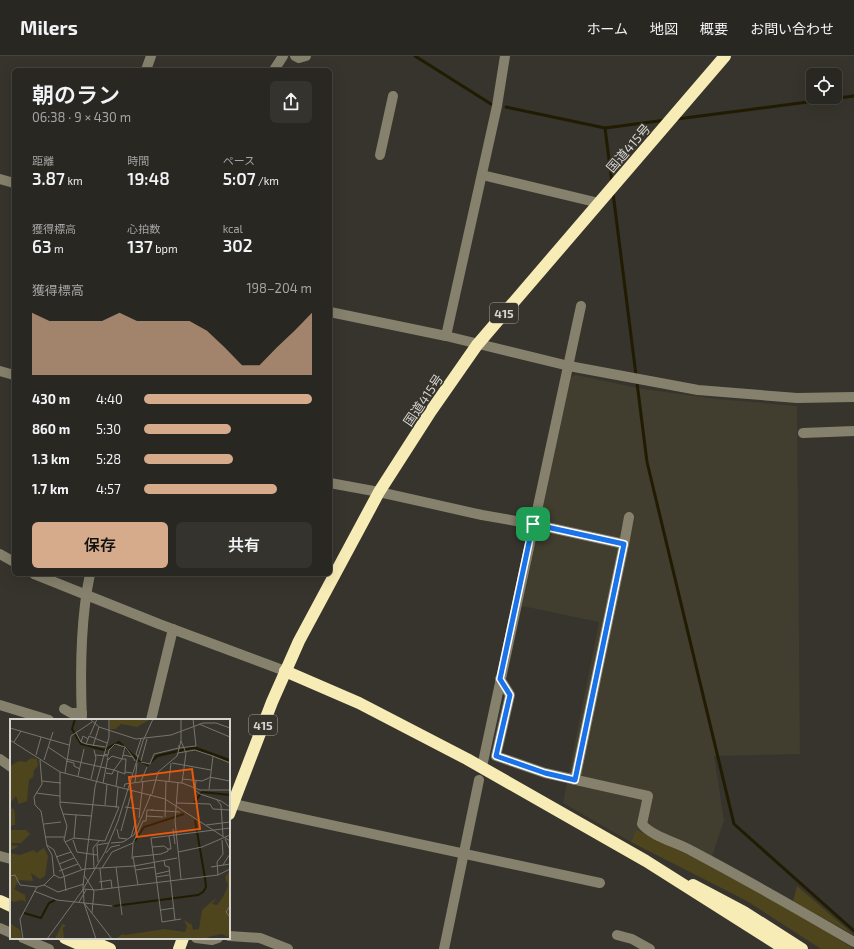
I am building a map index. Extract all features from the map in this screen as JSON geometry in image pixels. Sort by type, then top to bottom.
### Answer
[{"type":"highway","name":"国道415号","points":[[230,807],[285,671],[321,598],[379,492],[477,345],[725,56]]},
{"type":"highway","points":[[285,671],[370,708],[460,755],[646,862],[785,949]]},
{"type":"highway","points":[[646,862],[744,912],[801,948]]},
{"type":"highway","points":[[0,901],[10,906]]},
{"type":"highway","points":[[0,910],[10,915]]},
{"type":"highway","points":[[67,939],[90,949]]},
{"type":"highway","points":[[87,939],[110,949]]},
{"type":"highway","points":[[179,949],[184,939]]},
{"type":"street","points":[[147,68],[151,56]]},
{"type":"street","points":[[275,68],[283,56]]},
{"type":"street","points":[[295,56],[299,58],[306,56]]},
{"type":"street","points":[[446,336],[497,106],[505,56]]},
{"type":"street","points":[[380,155],[393,96]]},
{"type":"street","points":[[482,176],[599,203]]},
{"type":"street","points":[[0,178],[12,182]]},
{"type":"street","points":[[483,762],[581,306]]},
{"type":"street","points":[[332,312],[446,336],[477,345],[569,366],[698,390],[797,398],[854,397]]},
{"type":"street","points":[[0,371],[12,374]]},
{"type":"street","points":[[803,433],[854,431]]},
{"type":"street","points":[[332,483],[624,544]]},
{"type":"street","points":[[575,780],[629,517]]},
{"type":"street","points":[[0,554],[12,561]]},
{"type":"street","points":[[39,576],[173,629],[285,671]]},
{"type":"street","points":[[64,709],[82,716],[81,680],[86,594],[90,576]]},
{"type":"street","points":[[151,719],[173,629]]},
{"type":"street","points":[[500,679],[510,695],[496,756],[545,773],[648,796],[642,824],[646,830],[682,845],[854,942]]},
{"type":"street","points":[[0,705],[46,719]]},
{"type":"street","points":[[0,759],[10,766]]},
{"type":"street","points":[[444,949],[479,780]]},
{"type":"street","points":[[230,807],[465,853],[600,883]]},
{"type":"street","points":[[0,856],[10,859]]},
{"type":"street","points":[[0,928],[10,933]]},
{"type":"street","points":[[617,935],[632,939],[650,949]]},
{"type":"street","points":[[230,936],[260,938],[288,949]]},
{"type":"street","points":[[25,939],[49,949]]},
{"type":"street","points":[[95,939],[96,949]]},
{"type":"street","points":[[204,939],[215,939]]},
{"type":"shaded area","points":[[576,375],[643,389],[717,399],[797,406],[800,754],[714,756],[724,820],[709,865],[636,831],[631,842],[563,803],[599,622],[522,606],[571,377]]},
{"type":"shaded area","points":[[636,830],[712,866],[801,915],[854,949],[821,949],[747,901],[631,842]]},
{"type":"shaded area","points":[[797,886],[854,935],[793,901]]},
{"type":"waterway","points":[[415,56],[491,104]]},
{"type":"waterway","points":[[677,119],[854,96]]},
{"type":"waterway","points":[[506,107],[605,128],[666,120]]},
{"type":"waterway","points":[[605,128],[612,183]]},
{"type":"waterway","points":[[613,193],[647,462],[734,824],[854,931]]},
{"type":"route","points":[[533,524],[624,544],[575,780],[545,773],[496,756],[510,695],[500,679],[533,524]]}]
